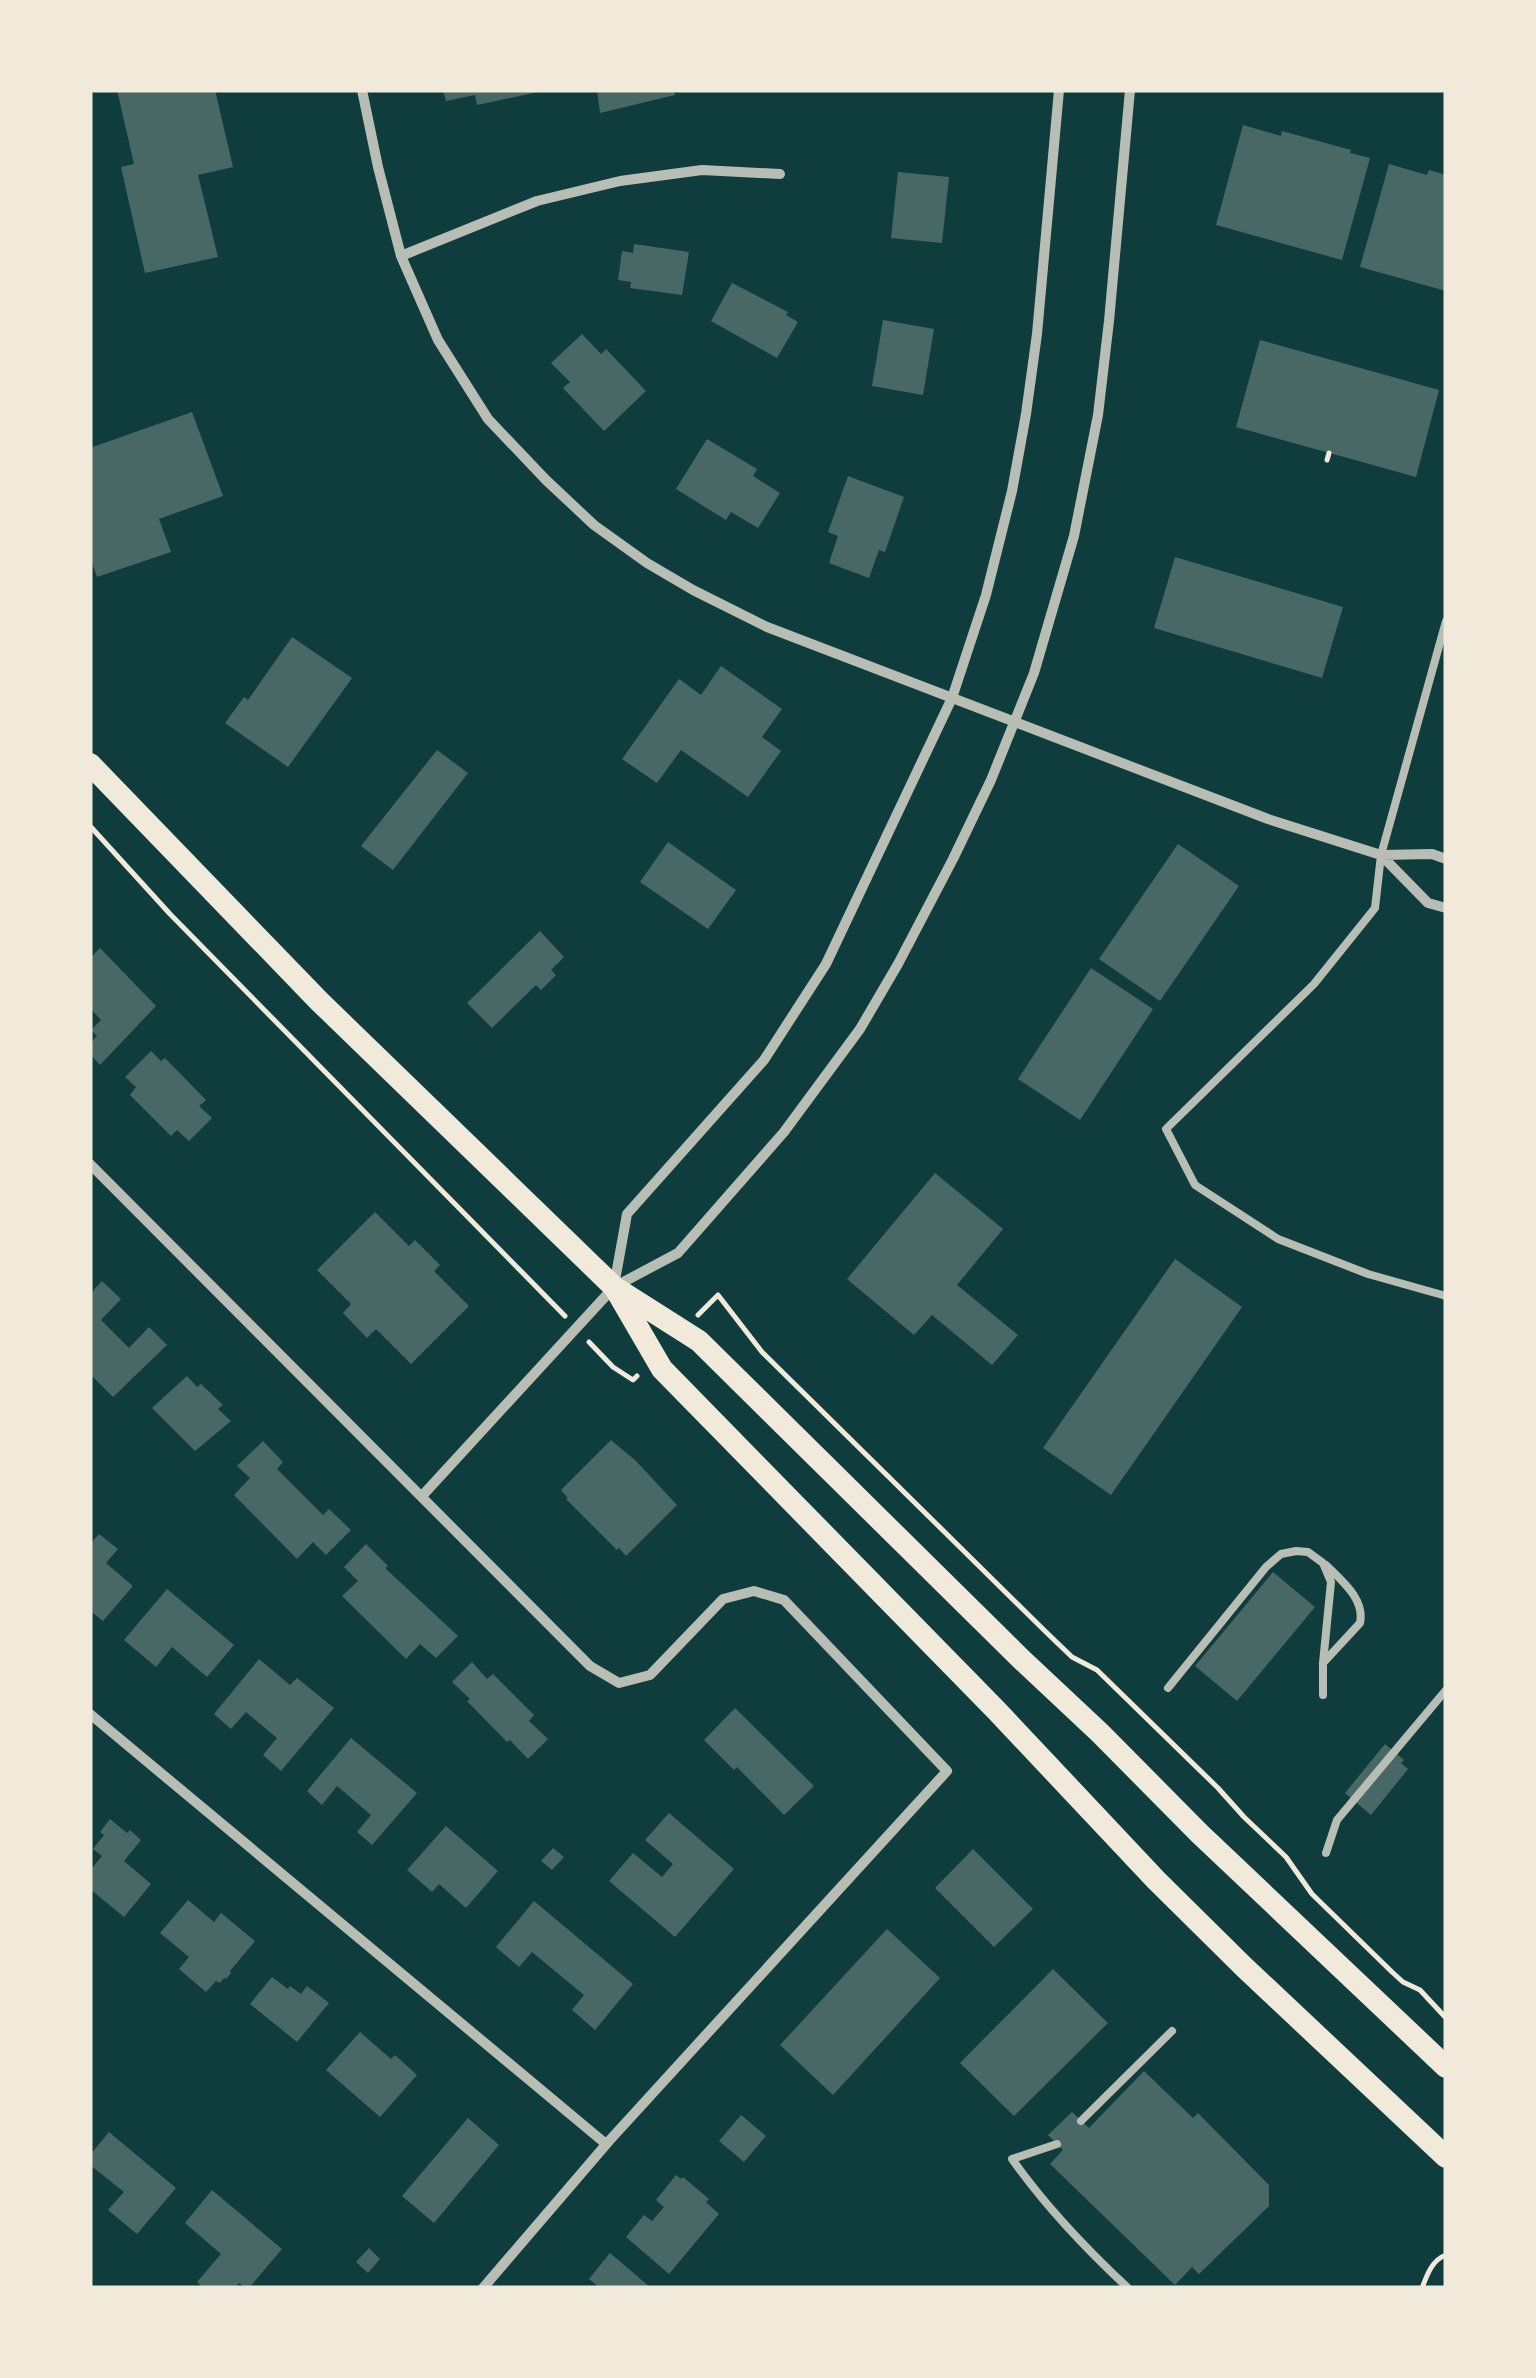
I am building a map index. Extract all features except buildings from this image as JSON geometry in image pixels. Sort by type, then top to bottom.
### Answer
[{"type":"main road","points":[[90,764],[319,1001],[614,1286],[699,1341],[1200,1834],[1446,2067]]},
{"type":"main road","points":[[614,1286],[662,1369],[996,1710],[1156,1880],[1446,2157]]},
{"type":"street","points":[[362,90],[401,256],[438,340],[488,419],[594,525],[647,563],[716,603],[768,627],[1268,819],[1381,855],[1432,854],[1446,859]]},
{"type":"street","points":[[614,1286],[627,1214],[764,1060],[826,964],[952,698],[990,578],[1026,414],[1060,90]]},
{"type":"street","points":[[422,1496],[614,1286],[678,1253],[792,1121],[860,1029],[953,858],[1034,672],[1074,536],[1098,415],[1130,90]]},
{"type":"street","points":[[401,256],[537,201],[620,181],[702,170],[780,174]]},
{"type":"street","points":[[1381,855],[1428,903],[1446,908]]},
{"type":"street","points":[[90,1164],[590,1666],[619,1682],[650,1675],[723,1599],[754,1592],[784,1600],[948,1771],[606,2144],[483,2288]]},
{"type":"street","points":[[90,1714],[606,2144]]},
{"type":"lane","points":[[1446,622],[1381,855],[1374,908],[1314,984],[1166,1129],[1194,1185],[1278,1239],[1368,1274],[1446,1296]]},
{"type":"lane","points":[[1168,1688],[1266,1567],[1282,1554],[1296,1551],[1308,1552],[1323,1563],[1346,1585],[1361,1607],[1360,1623],[1323,1662]]},
{"type":"lane","points":[[1323,1563],[1331,1582],[1323,1696]]},
{"type":"lane","points":[[1326,1853],[1337,1820],[1446,1690]]},
{"type":"lane","points":[[1081,2121],[1172,2031]]},
{"type":"lane","points":[[1058,2144],[1012,2159],[1078,2242],[1128,2288]]},
{"type":"path","points":[[90,826],[170,914],[545,1296]]},
{"type":"path","points":[[706,1308],[718,1295],[776,1366],[1072,1657],[1097,1670],[1194,1764],[1286,1857],[1312,1894],[1446,2018]]},
{"type":"path","points":[[613,1368],[633,1380],[639,1374]]},
{"type":"path","points":[[1422,2288],[1428,2271],[1446,2256]]}]
